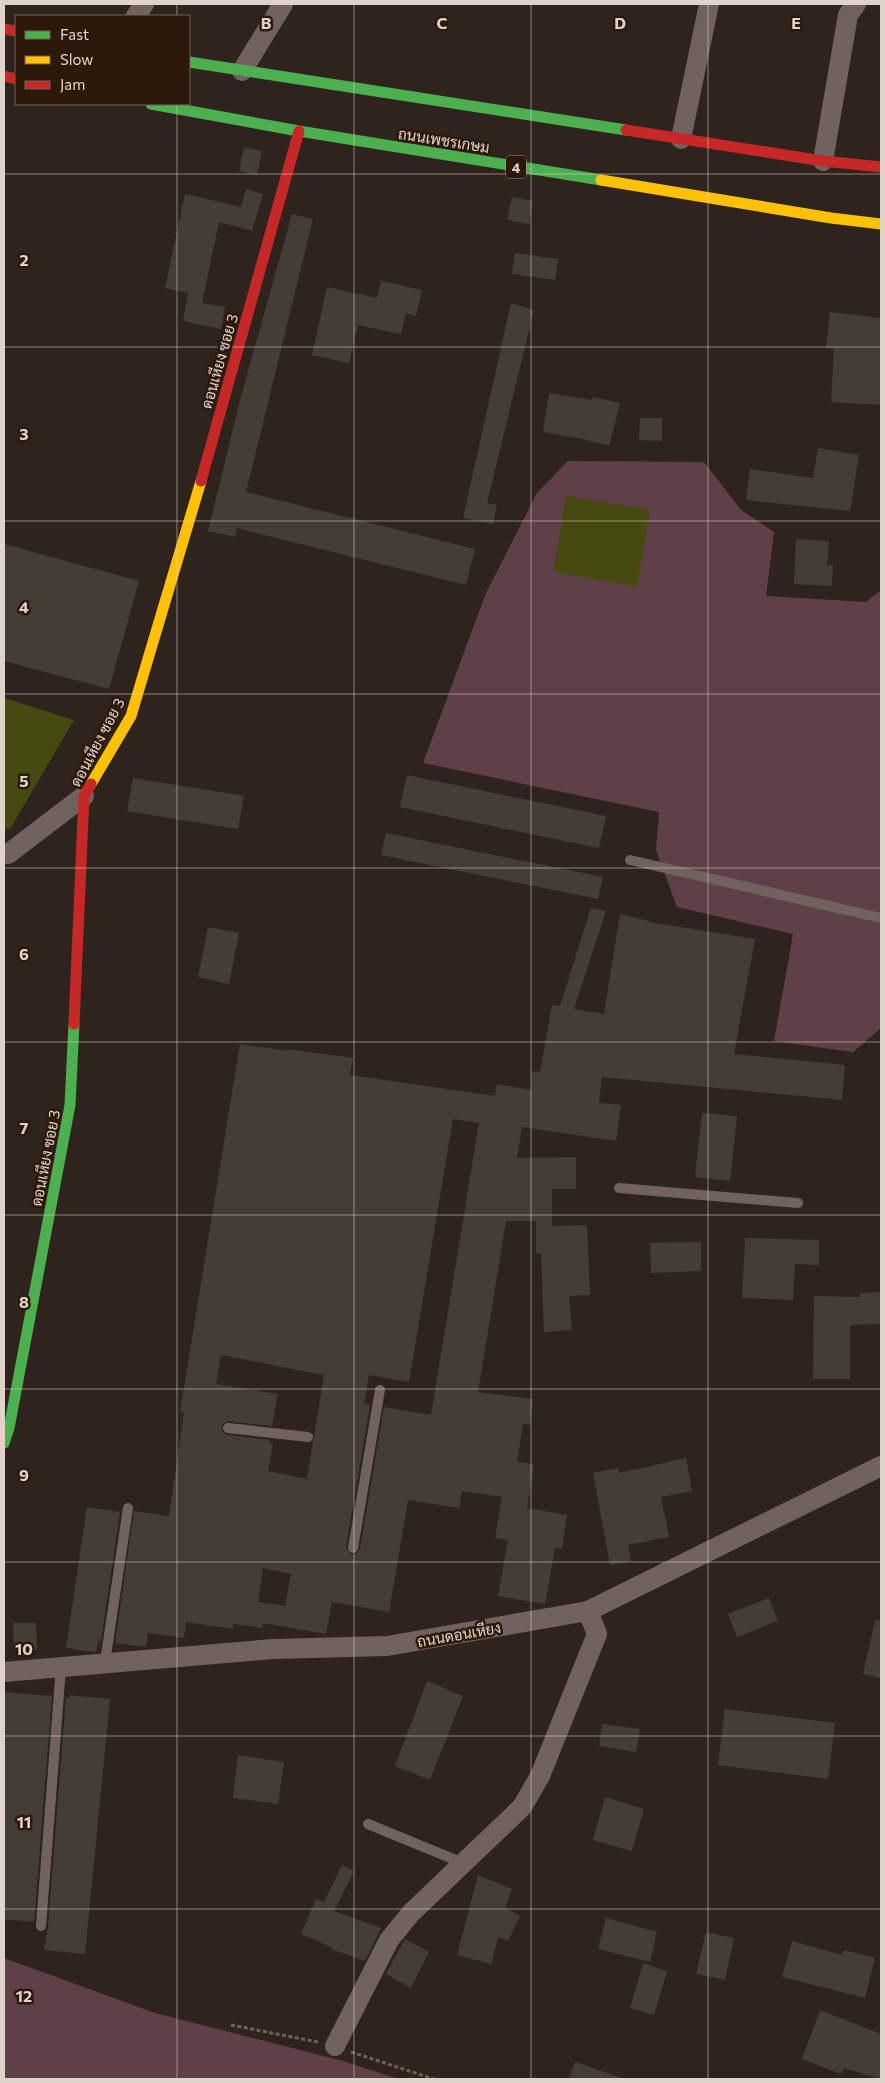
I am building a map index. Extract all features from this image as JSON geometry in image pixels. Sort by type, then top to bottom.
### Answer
[{"type":"main road","points":[[190,62],[823,161],[881,167]]},
{"type":"main road","name":"ถนนเพชรเกษม","points":[[156,105],[299,131],[831,218],[881,224]]},
{"type":"main road","name":"ดอนเหียง ซอย 3","points":[[4,1442],[9,1428],[70,1105],[84,796],[131,716],[179,562],[299,131]]},
{"type":"street","points":[[137,15],[144,4]]},
{"type":"street","points":[[242,71],[282,4]]},
{"type":"street","points":[[681,139],[709,4]]},
{"type":"street","points":[[823,161],[848,15],[856,4]]},
{"type":"street","points":[[4,853],[8,854],[84,796]]},
{"type":"street","name":"ถนนดอนเหียง","points":[[4,1672],[273,1649],[387,1646],[588,1611],[881,1466]]},
{"type":"street","points":[[335,2046],[389,1940],[411,1913],[522,1807],[540,1776],[597,1634],[588,1611]]},
{"type":"lane","points":[[630,860],[881,918]]},
{"type":"lane","points":[[619,1188],[798,1203]]},
{"type":"lane","points":[[353,1548],[380,1390]]},
{"type":"lane","points":[[228,1428],[308,1437]]},
{"type":"lane","points":[[105,1662],[128,1508]]},
{"type":"lane","points":[[40,1926],[61,1667]]},
{"type":"lane","points":[[368,1824],[463,1863]]},
{"type":"shaded area","points":[[568,461],[704,462],[741,510],[774,532],[766,596],[866,602],[881,590],[881,1028],[853,1052],[774,1041],[793,934],[677,907],[656,850],[659,812],[423,763],[486,593],[537,493]]},
{"type":"shaded area","points":[[566,496],[650,510],[637,587],[553,572]]},
{"type":"shaded area","points":[[4,698],[74,720],[10,829],[4,828]]},
{"type":"shaded area","points":[[4,1958],[155,2013],[343,2061],[399,2079],[4,2079]]},
{"type":"building","points":[[244,147],[262,151],[257,175],[239,171]]},
{"type":"building","points":[[246,189],[263,194],[252,231],[219,222],[202,303],[225,307],[221,329],[183,321],[188,293],[165,288],[185,194],[241,207]]},
{"type":"building","points":[[512,197],[533,201],[529,224],[507,220]]},
{"type":"building","points":[[292,214],[313,219],[246,492],[475,549],[466,585],[237,528],[235,537],[208,531],[240,400]]},
{"type":"building","points":[[515,253],[558,259],[555,280],[512,274]]},
{"type":"building","points":[[381,281],[422,290],[416,316],[406,313],[401,334],[358,325],[349,363],[312,355],[327,287],[377,298]]},
{"type":"building","points":[[511,303],[534,310],[487,503],[497,505],[493,524],[463,518]]},
{"type":"building","points":[[830,312],[881,318],[881,405],[831,402],[834,349],[826,348]]},
{"type":"building","points":[[549,393],[592,400],[593,397],[620,403],[609,446],[543,432]]},
{"type":"building","points":[[640,418],[662,418],[662,441],[639,440]]},
{"type":"building","points":[[818,448],[859,455],[850,511],[746,500],[750,469],[813,478]]},
{"type":"building","points":[[796,539],[829,541],[827,565],[833,565],[832,586],[794,584]]},
{"type":"building","points":[[4,544],[139,581],[109,689],[4,661]]},
{"type":"building","points":[[407,775],[606,816],[599,848],[400,807]]},
{"type":"building","points":[[133,778],[244,796],[238,829],[127,811]]},
{"type":"building","points":[[386,833],[603,877],[598,899],[381,855]]},
{"type":"building","points":[[591,908],[606,911],[574,1009],[604,1014],[620,914],[649,922],[755,939],[734,1054],[845,1065],[842,1100],[602,1077],[599,1103],[621,1105],[616,1141],[522,1127],[517,1158],[576,1157],[576,1189],[552,1189],[552,1226],[587,1225],[590,1295],[569,1296],[572,1330],[544,1332],[541,1253],[536,1253],[536,1221],[506,1221],[478,1392],[533,1399],[530,1425],[523,1424],[517,1462],[534,1464],[527,1508],[567,1515],[562,1549],[555,1548],[545,1604],[498,1596],[508,1540],[495,1538],[502,1497],[462,1491],[459,1508],[408,1500],[389,1612],[332,1602],[326,1634],[263,1623],[263,1628],[233,1624],[233,1629],[186,1622],[184,1638],[148,1633],[146,1647],[115,1643],[134,1511],[169,1516],[184,1413],[180,1412],[240,1044],[353,1058],[350,1075],[495,1096],[497,1084],[531,1090],[532,1071],[540,1072],[552,1005],[560,1006]],"holes":[[[453,1119],[479,1123],[431,1415],[384,1407],[360,1549],[356,1554],[351,1555],[346,1547],[370,1405],[364,1404],[369,1375],[409,1382]],[[221,1355],[324,1375],[307,1479],[268,1471],[273,1444],[269,1443],[270,1440],[227,1435],[222,1431],[222,1424],[228,1421],[272,1426],[278,1394],[216,1384]],[[263,1568],[291,1574],[285,1606],[258,1602]]]},
{"type":"building","points":[[208,927],[239,933],[229,984],[198,977]]},
{"type":"building","points":[[702,1113],[737,1116],[730,1181],[695,1177]]},
{"type":"building","points":[[745,1238],[819,1240],[819,1265],[795,1264],[793,1300],[742,1298]]},
{"type":"building","points":[[701,1242],[701,1271],[651,1273],[650,1243]]},
{"type":"building","points":[[881,1292],[881,1324],[850,1325],[850,1379],[813,1379],[814,1296],[860,1297],[860,1293]]},
{"type":"building","points":[[686,1458],[692,1491],[661,1497],[669,1537],[628,1545],[631,1561],[610,1565],[593,1473],[618,1468],[619,1473]]},
{"type":"building","points":[[87,1507],[120,1512],[101,1641],[98,1641],[96,1652],[66,1648]]},
{"type":"building","points":[[769,1598],[778,1621],[737,1637],[728,1614]]},
{"type":"building","points":[[875,1620],[881,1621],[881,1678],[863,1674]]},
{"type":"building","points":[[13,1623],[36,1623],[37,1650],[14,1650]]},
{"type":"building","points":[[427,1681],[463,1696],[430,1780],[395,1766]]},
{"type":"building","points":[[4,1692],[52,1696],[34,1922],[4,1919]]},
{"type":"building","points":[[69,1695],[110,1699],[85,1954],[44,1950],[48,1927],[66,1697],[69,1698]]},
{"type":"building","points":[[725,1709],[835,1723],[828,1779],[718,1765]]},
{"type":"building","points":[[602,1724],[640,1729],[636,1752],[599,1746]]},
{"type":"building","points":[[238,1755],[284,1762],[278,1804],[233,1798]]},
{"type":"building","points":[[605,1797],[644,1809],[632,1851],[593,1840]]},
{"type":"building","points":[[342,1865],[354,1871],[334,1911],[381,1928],[365,1961],[331,1949],[331,1947],[301,1934],[316,1899],[324,1902]]},
{"type":"building","points":[[478,1875],[512,1889],[505,1908],[520,1916],[508,1941],[498,1937],[491,1964],[457,1955]]},
{"type":"building","points":[[606,1918],[657,1932],[650,1962],[598,1949]]},
{"type":"building","points":[[706,1932],[734,1938],[725,1980],[696,1974]]},
{"type":"building","points":[[405,1939],[429,1952],[411,1988],[386,1974]]},
{"type":"building","points":[[792,1941],[842,1955],[844,1950],[875,1958],[865,1998],[782,1977]]},
{"type":"building","points":[[643,1963],[667,1971],[654,2015],[630,2008]]},
{"type":"building","points":[[820,2010],[881,2034],[881,2079],[844,2068],[841,2074],[802,2059]]},
{"type":"building","points":[[575,2062],[619,2077],[619,2079],[569,2079]]},
{"type":"traffic: fast","points":[[190,62],[626,130]]},
{"type":"traffic: fast","points":[[156,105],[299,131],[601,180]]},
{"type":"traffic: fast","points":[[4,1443],[9,1428],[70,1105],[74,1024]]},
{"type":"traffic: slow","points":[[601,180],[831,218],[881,224]]},
{"type":"traffic: slow","points":[[91,784],[131,716],[201,481]]},
{"type":"traffic: jam","points":[[4,29],[15,31]]},
{"type":"traffic: jam","points":[[4,76],[15,79]]},
{"type":"traffic: jam","points":[[626,130],[823,161],[881,167]]},
{"type":"traffic: jam","points":[[201,481],[299,131]]},
{"type":"traffic: jam","points":[[74,1024],[84,796],[91,784]]}]
